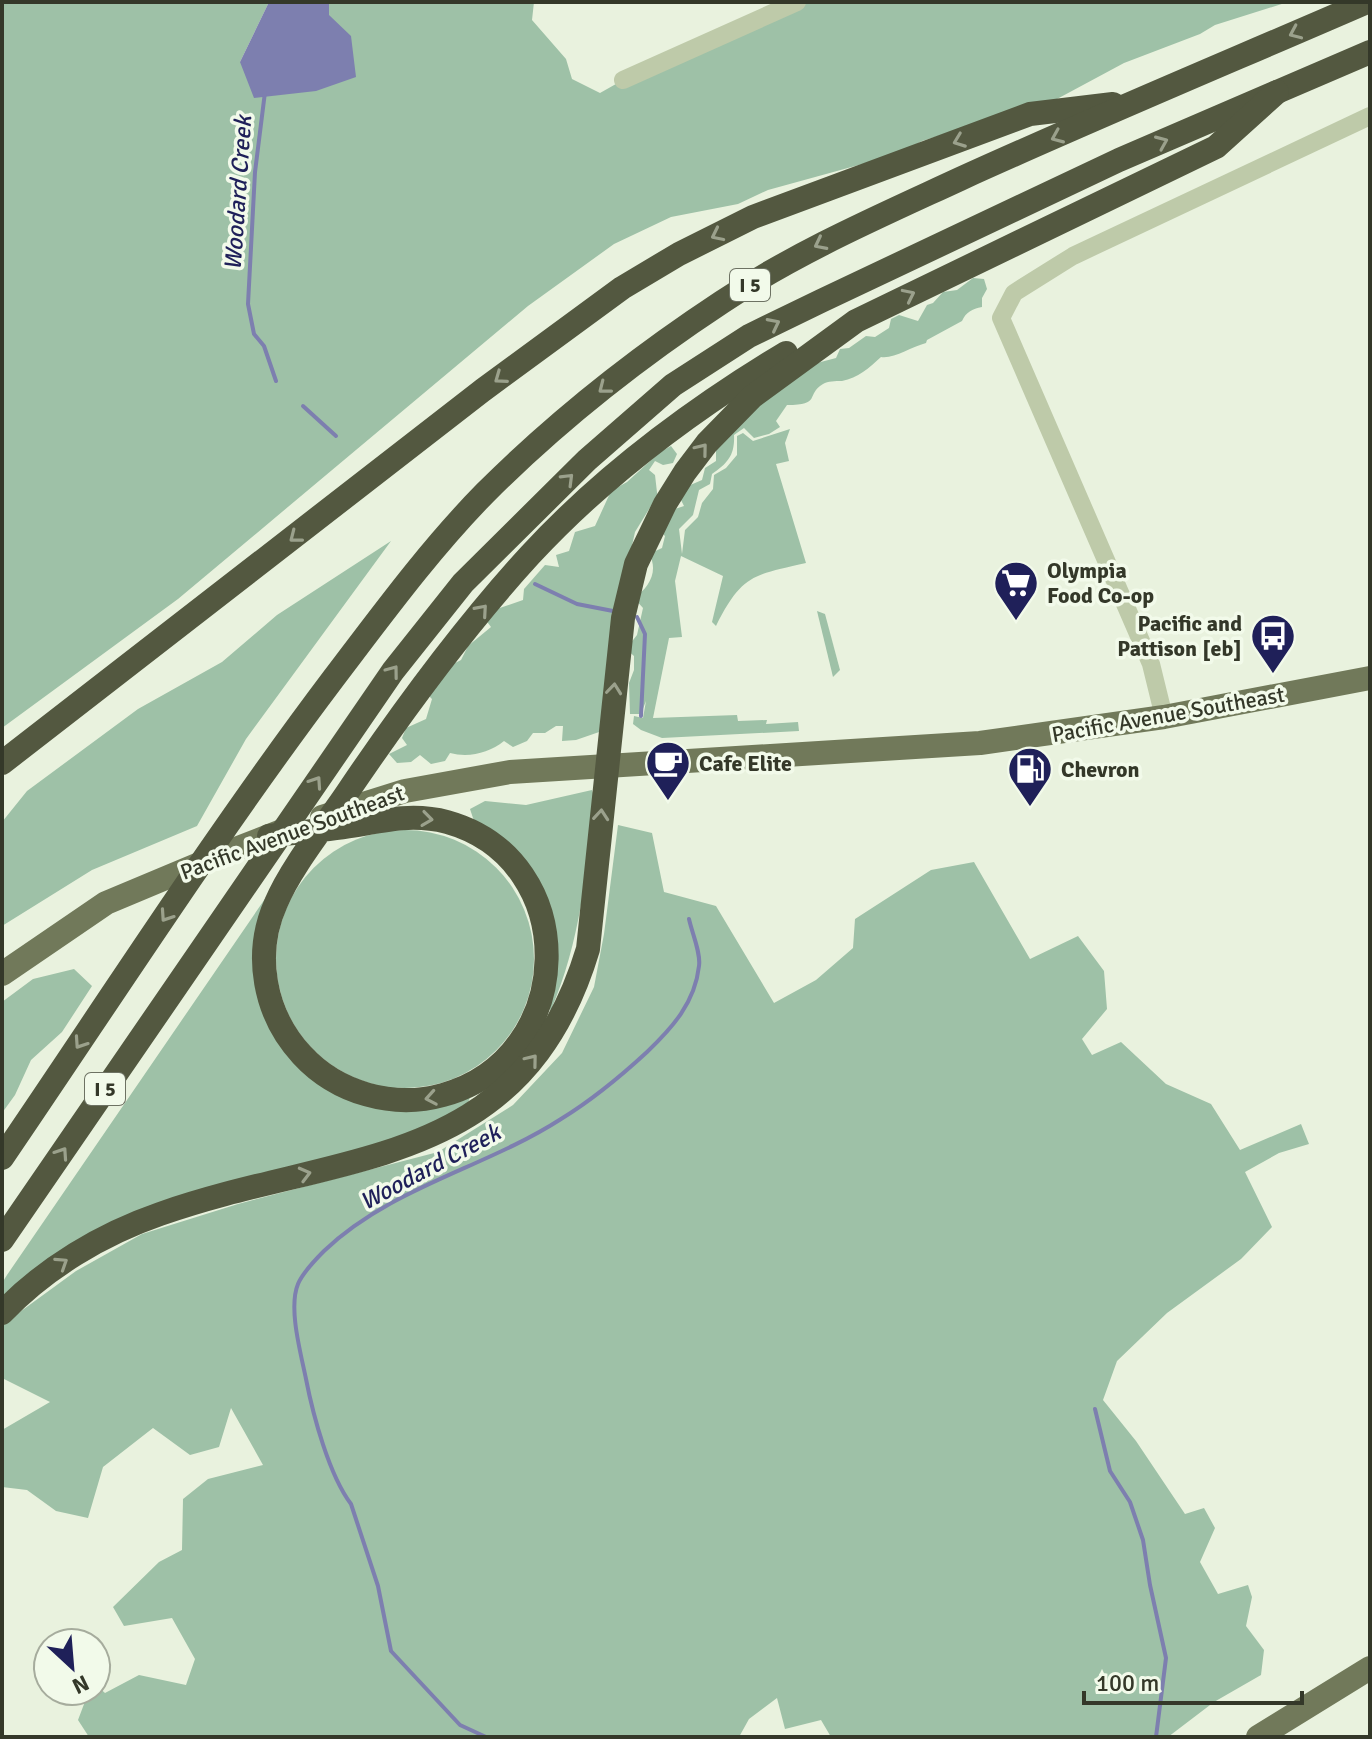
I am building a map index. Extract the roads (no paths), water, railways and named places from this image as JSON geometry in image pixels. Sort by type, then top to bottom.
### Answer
[{"type":"highway","name":"I 5","points":[[2,1158],[273,759],[413,576],[483,495],[561,421],[643,357],[725,300],[817,245],[1007,158],[1367,2]]},
{"type":"highway","name":"I 5","points":[[2,1240],[393,671],[463,583],[587,460],[673,385],[749,336],[821,301],[1119,160],[1370,52]]},
{"type":"highway","points":[[267,837],[359,825],[389,818],[419,817],[446,822],[482,838],[511,862],[537,903],[547,938],[548,955],[538,1011],[523,1040],[497,1067],[479,1080],[445,1095],[397,1100],[365,1094],[322,1073],[300,1053],[281,1026],[268,994],[264,966],[266,933],[277,900],[293,874],[384,738],[471,622],[532,553],[586,501],[683,421],[729,388],[800,344],[856,321],[1216,147],[1277,92]]},
{"type":"highway","points":[[2,763],[483,390],[622,288],[679,254],[753,217],[1030,114],[1143,100]]},
{"type":"highway","points":[[2,1313],[33,1284],[64,1262],[125,1228],[184,1206],[388,1152],[422,1140],[475,1112],[519,1075],[554,1030],[579,978],[588,949],[619,645],[636,564],[665,504],[707,443],[752,397],[856,321]]},
{"type":"main road","name":"Pacific Avenue Southeast","points":[[2,974],[106,903],[267,837],[377,799],[438,784],[510,772],[945,747],[1164,717],[1370,678]]},
{"type":"main road","points":[[1258,1737],[1370,1668]]},
{"type":"street","points":[[623,80],[797,2]]},
{"type":"street","points":[[1164,717],[1146,652],[1001,318],[1014,293],[1073,256],[1370,116]]},
{"type":"water","points":[[269,2],[329,2],[329,15],[351,36],[356,77],[316,91],[254,98],[240,62]]},
{"type":"waterway","name":"Woodard Creek","points":[[265,92],[255,172],[248,304],[254,334],[264,346],[276,381]]},
{"type":"waterway","name":"Woodard Creek","points":[[303,406],[336,436]]},
{"type":"waterway","name":"Woodard Creek","points":[[535,584],[577,604],[613,611]]},
{"type":"waterway","name":"Woodard Creek","points":[[637,617],[645,634],[641,716]]},
{"type":"waterway","name":"Woodard Creek","points":[[486,1737],[460,1725],[391,1651],[378,1586],[351,1504],[329,1461],[313,1410],[296,1331],[295,1294],[310,1266],[350,1229],[408,1194],[532,1136],[561,1119],[606,1087],[647,1052],[681,1014],[693,992],[699,955],[689,919]]},
{"type":"waterway","points":[[1095,1409],[1110,1471],[1130,1502],[1143,1540],[1166,1658],[1156,1737]]},
{"type":"place","name":"Olympia Food Co-op","points":[[1016,622]]},
{"type":"place","name":"Pacific and Pattison [eb]","points":[[1273,675]]},
{"type":"place","name":"Cafe Elite","points":[[668,802]]},
{"type":"place","name":"Chevron","points":[[1030,808]]}]
